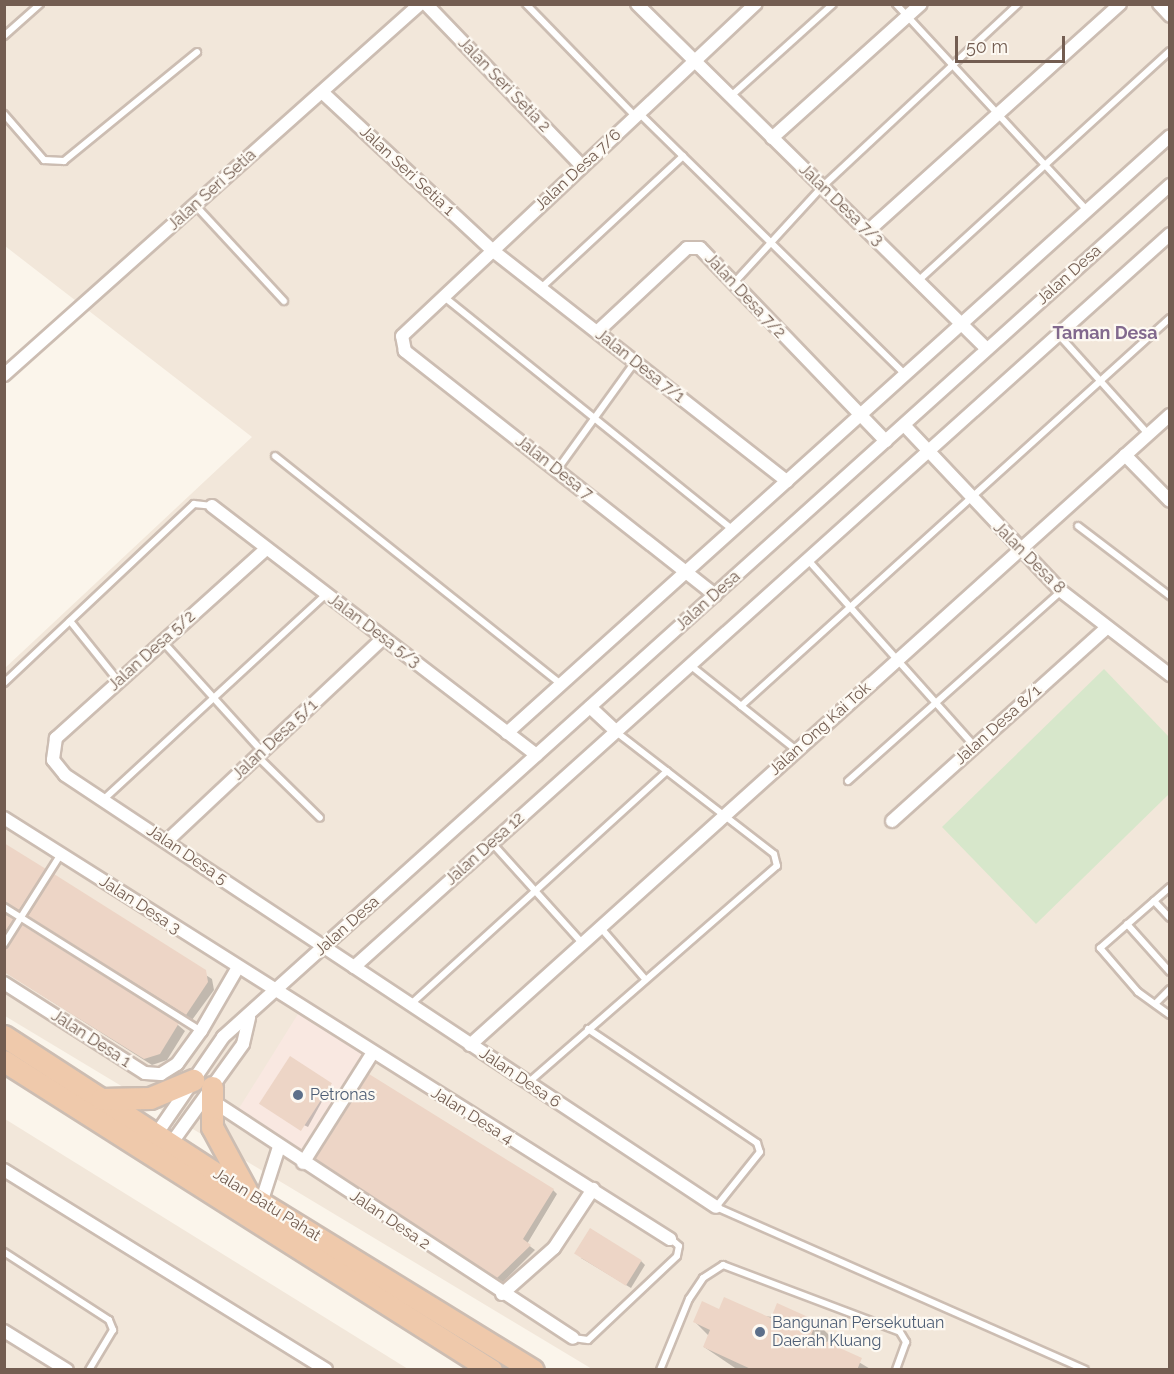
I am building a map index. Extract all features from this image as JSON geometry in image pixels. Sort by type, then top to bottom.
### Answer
[{"type":"highway","name":"Jalan Batu Pahat","points":[[4,1036],[100,1099],[158,1148],[491,1370]]},
{"type":"highway","name":"Jalan Batu Pahat","points":[[4,1061],[256,1200],[533,1370]]},
{"type":"highway","points":[[100,1099],[150,1098],[205,1088],[218,1142],[256,1200]]},
{"type":"street","name":"Jalan Seri Setia","points":[[4,375],[420,4]]},
{"type":"street","name":"Jalan Seri Setia 2","points":[[426,4],[582,166]]},
{"type":"street","name":"Jalan Desa 7/3","points":[[637,4],[987,349]]},
{"type":"street","name":"Jalan Desa 7/6","points":[[402,336],[755,4]]},
{"type":"street","points":[[772,138],[921,4]]},
{"type":"street","points":[[868,231],[1120,4]]},
{"type":"street","points":[[1159,4],[1170,16]]},
{"type":"street","name":"Jalan Seri Setia 1","points":[[322,92],[492,250]]},
{"type":"street","points":[[507,733],[1170,136]]},
{"type":"street","name":"Jalan Desa","points":[[158,1148],[205,1088],[223,1037],[249,1018],[312,957],[1170,185]]},
{"type":"street","points":[[590,707],[616,731],[1170,234]]},
{"type":"street","name":"Jalan Desa 7/2","points":[[597,332],[687,248],[700,248],[885,441]]},
{"type":"street","name":"Jalan Desa 7/1","points":[[492,250],[788,481]]},
{"type":"street","name":"Jalan Desa 7","points":[[402,336],[405,351],[715,595]]},
{"type":"street","name":"Jalan Ong Kai Tok","points":[[470,1045],[1170,415]]},
{"type":"street","name":"Jalan Desa 8","points":[[904,425],[1019,550],[1061,591],[1105,629],[1170,675]]},
{"type":"street","points":[[1125,455],[1170,501]]},
{"type":"street","name":"Jalan Desa 5/3","points":[[212,506],[536,755]]},
{"type":"street","name":"Jalan Desa 5/2","points":[[53,760],[56,738],[266,549]]},
{"type":"street","name":"Jalan Desa 8/1","points":[[892,820],[1105,629]]},
{"type":"street","name":"Jalan Desa 5/1","points":[[167,841],[383,638]]},
{"type":"street","name":"Jalan Desa 12","points":[[354,968],[616,731]]},
{"type":"street","name":"Jalan Desa 5","points":[[53,760],[103,800],[324,947]]},
{"type":"street","name":"Jalan Desa 3","points":[[4,818],[237,969],[278,988]]},
{"type":"street","name":"Jalan Desa 6","points":[[324,947],[716,1207]]},
{"type":"street","name":"Jalan Desa 1","points":[[4,983],[145,1073],[161,1074],[177,1064],[201,1031],[237,969]]},
{"type":"street","name":"Jalan Desa 4","points":[[278,988],[372,1054],[593,1189],[670,1239]]},
{"type":"street","name":"Jalan Desa","points":[[158,1148],[243,1044],[249,1018]]},
{"type":"street","points":[[303,1163],[372,1054]]},
{"type":"street","name":"Jalan Desa 2","points":[[205,1088],[279,1147],[573,1338]]},
{"type":"street","points":[[256,1200],[279,1147]]},
{"type":"street","points":[[4,1170],[326,1370]]},
{"type":"street","points":[[502,1294],[554,1248],[593,1189]]},
{"type":"street","points":[[4,1331],[67,1370]]},
{"type":"lane","points":[[4,36],[40,4]]},
{"type":"lane","points":[[526,4],[637,115],[683,156],[905,374]]},
{"type":"lane","points":[[730,96],[833,4]]},
{"type":"lane","points":[[896,4],[1087,210]]},
{"type":"lane","points":[[733,285],[822,187],[1018,4]]},
{"type":"lane","points":[[918,281],[1170,51]]},
{"type":"lane","points":[[4,114],[44,160],[64,161],[197,52]]},
{"type":"lane","points":[[541,288],[683,156]]},
{"type":"lane","points":[[195,205],[284,301]]},
{"type":"lane","points":[[443,296],[596,417],[733,530]]},
{"type":"lane","points":[[741,706],[1170,318]]},
{"type":"lane","points":[[1058,334],[1148,434]]},
{"type":"lane","points":[[557,470],[635,362]]},
{"type":"lane","points":[[275,456],[561,684]]},
{"type":"lane","points":[[4,683],[195,504],[212,506]]},
{"type":"lane","points":[[1078,526],[1170,596]]},
{"type":"lane","points":[[808,559],[975,747]]},
{"type":"lane","points":[[848,782],[1061,591]]},
{"type":"lane","points":[[103,800],[326,594]]},
{"type":"lane","points":[[70,621],[119,682]]},
{"type":"lane","points":[[163,642],[260,754],[320,818]]},
{"type":"lane","points":[[690,665],[796,750]]},
{"type":"lane","points":[[528,1083],[777,866],[774,855],[616,731]]},
{"type":"lane","points":[[410,1005],[667,771]]},
{"type":"lane","points":[[492,843],[582,943]]},
{"type":"lane","points":[[4,944],[62,854]]},
{"type":"lane","points":[[1170,886],[1100,948],[1155,1004],[1170,1015]]},
{"type":"lane","points":[[1154,900],[1170,918]]},
{"type":"lane","points":[[4,907],[201,1031]]},
{"type":"lane","points":[[1127,924],[1170,972]]},
{"type":"lane","points":[[600,927],[645,979]]},
{"type":"lane","points":[[1155,1004],[1170,989]]},
{"type":"lane","points":[[588,1029],[757,1143],[760,1152],[716,1207],[1085,1370]]},
{"type":"lane","points":[[573,1338],[588,1340],[677,1256],[679,1246],[670,1239]]},
{"type":"lane","points":[[4,1252],[108,1320],[112,1334],[89,1370]]},
{"type":"lane","points":[[661,1369],[689,1299],[703,1278],[723,1264],[900,1332],[906,1342],[896,1370]]},
{"type":"shaded area","points":[[4,5],[1169,5],[1169,1369],[592,1369],[5,1016],[5,668],[252,437],[5,246]]},
{"type":"shaded area","points":[[298,1014],[364,1055],[303,1154],[237,1112]]},
{"type":"shaded area","points":[[5,1119],[408,1369],[5,1369]]},
{"type":"green space","points":[[1104,669],[1169,737],[1169,794],[1036,924],[942,827]]},
{"type":"building","points":[[4,843],[46,869],[19,910],[4,902]]},
{"type":"building","points":[[54,874],[206,970],[208,982],[186,1015],[28,916]]},
{"type":"building","points":[[4,914],[14,919],[4,933]]},
{"type":"building","points":[[22,925],[179,1023],[160,1054],[144,1059],[4,972],[4,949]]},
{"type":"building","points":[[290,1056],[332,1083],[301,1131],[259,1104]]},
{"type":"building","points":[[369,1074],[554,1189],[523,1239],[531,1245],[497,1278],[315,1159]]},
{"type":"building","points":[[590,1228],[642,1260],[626,1286],[574,1253]]},
{"type":"building","name":"Bangunan Persekutuan Daerah Kluang","points":[[724,1297],[771,1318],[777,1303],[817,1321],[811,1335],[862,1358],[857,1370],[753,1370],[703,1347],[710,1330],[693,1322],[702,1301],[719,1309]]},
{"type":"place","name":"Petronas","points":[[298,1095]]},
{"type":"place","name":"Bangunan Persekutuan Daerah Kluang","points":[[760,1332]]},
{"type":"district","name":"Taman Desa","points":[[1105,333]]}]
